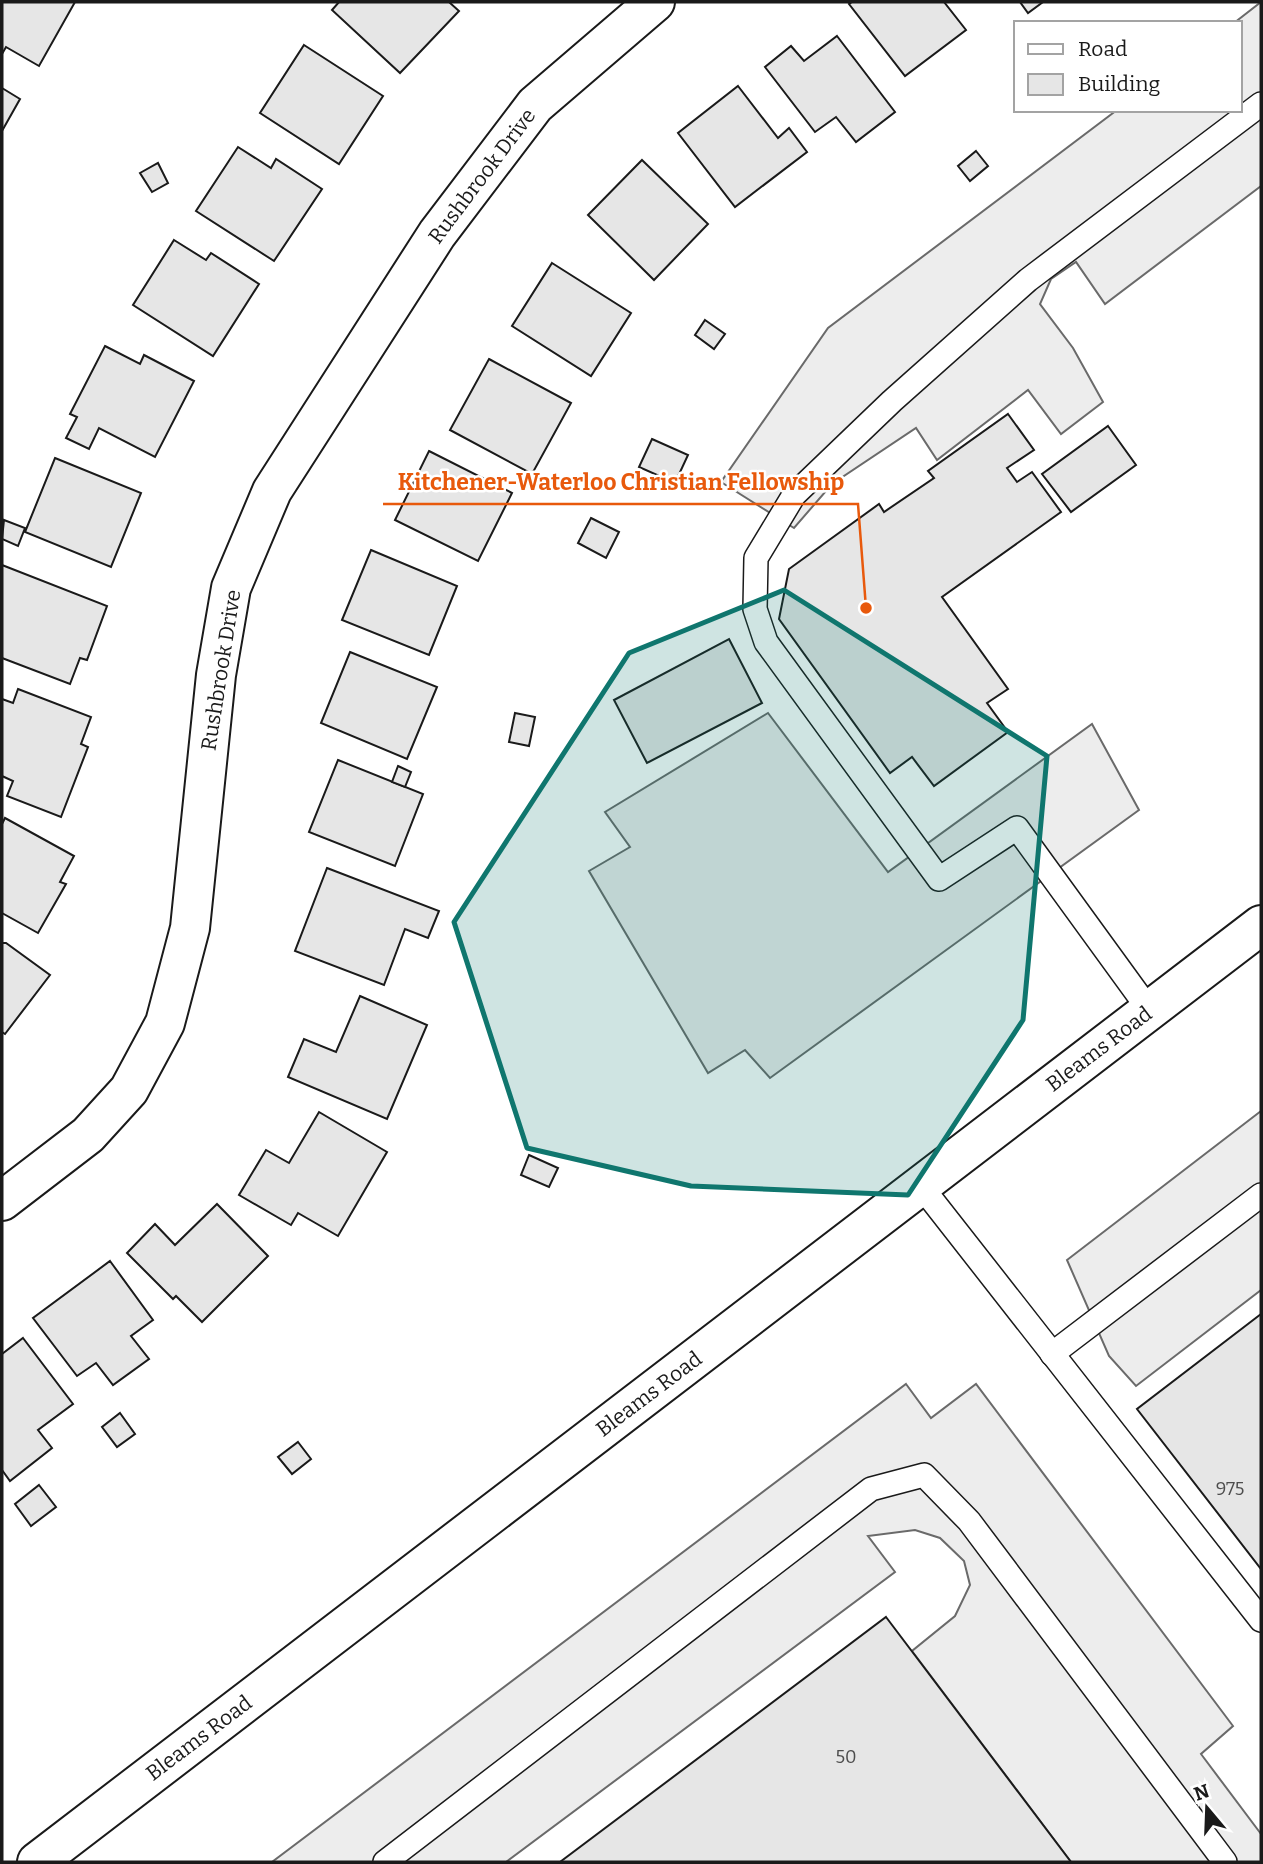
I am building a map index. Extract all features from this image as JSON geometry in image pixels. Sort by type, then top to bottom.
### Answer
[{"type":"main road","name":"Rushbrook Drive","points":[[2,1201],[88,1135],[129,1090],[165,1023],[190,928],[216,675],[231,588],[272,491],[437,234],[535,105],[654,2]]},
{"type":"main road","name":"Bleams Road","points":[[37,1862],[1261,925]]},
{"type":"lane","points":[[1150,1011],[1017,828],[940,879],[766,642],[755,609],[756,558],[794,495],[892,401],[1028,280],[1261,104]]},
{"type":"lane","points":[[920,1186],[1261,1620]]},
{"type":"lane","points":[[1052,1354],[1261,1195]]},
{"type":"lane","points":[[385,1862],[871,1489],[924,1475],[969,1521],[1225,1862]]},
{"type":"highlighted area","points":[[784,590],[1047,756],[1023,1020],[908,1195],[691,1186],[527,1148],[454,922],[629,653]]},
{"type":"shaded area","points":[[1261,2],[1261,186],[1105,304],[1076,262],[1051,279],[1040,304],[1073,348],[1103,402],[1061,434],[1028,390],[937,460],[916,428],[832,484],[794,528],[721,482],[828,328],[1114,112],[1242,112],[1242,21],[1237,21]]},
{"type":"shaded area","points":[[768,713],[888,872],[1092,724],[1139,810],[770,1078],[745,1050],[708,1073],[589,871],[630,847],[605,812]]},
{"type":"shaded area","points":[[1261,1111],[1261,1290],[1136,1386],[1109,1356],[1067,1260]]},
{"type":"shaded area","points":[[906,1384],[931,1418],[976,1384],[1233,1726],[1201,1754],[1261,1834],[1261,1862],[1071,1862],[912,1651],[955,1616],[970,1585],[964,1561],[940,1538],[915,1530],[868,1536],[895,1572],[506,1862],[272,1862]]},
{"type":"building","points":[[2,2],[75,2],[39,66],[6,47],[2,54]]},
{"type":"building","points":[[339,2],[449,2],[459,11],[400,73],[332,10]]},
{"type":"building","points":[[944,2],[966,30],[905,76],[849,4]]},
{"type":"building","points":[[1020,2],[1043,2],[1028,13]]},
{"type":"building","points":[[837,36],[895,112],[856,142],[836,117],[815,132],[765,67],[791,46],[804,61]]},
{"type":"building","points":[[304,45],[383,96],[339,164],[260,113]]},
{"type":"building","points":[[738,86],[778,138],[789,128],[807,152],[735,207],[678,133]]},
{"type":"building","points":[[2,88],[20,99],[2,131]]},
{"type":"building","points":[[238,147],[271,168],[276,159],[322,189],[274,261],[196,211]]},
{"type":"building","points":[[976,151],[988,166],[970,181],[958,166]]},
{"type":"building","points":[[642,160],[708,224],[654,280],[588,215]]},
{"type":"building","points":[[158,163],[168,183],[152,192],[140,173]]},
{"type":"building","points":[[174,240],[206,260],[211,253],[259,284],[213,356],[133,305]]},
{"type":"building","points":[[552,263],[631,313],[591,376],[512,326]]},
{"type":"building","points":[[705,320],[725,334],[714,349],[695,335]]},
{"type":"building","points":[[105,346],[140,364],[144,355],[194,381],[155,457],[99,428],[89,449],[66,438],[77,417],[70,414]]},
{"type":"building","points":[[489,359],[571,403],[532,474],[450,430]]},
{"type":"building","points":[[1008,414],[1034,450],[1007,468],[1017,482],[1032,472],[1061,512],[942,597],[1008,689],[987,703],[1008,732],[934,786],[912,757],[890,773],[779,619],[789,569],[879,504],[884,512],[934,478],[928,471]]},
{"type":"building","points":[[1108,426],[1136,465],[1071,512],[1042,474]]},
{"type":"building","points":[[652,439],[688,455],[675,483],[639,467]]},
{"type":"building","points":[[429,451],[512,493],[478,561],[395,520]]},
{"type":"building","points":[[55,458],[141,493],[111,567],[25,532]]},
{"type":"building","points":[[591,518],[619,532],[606,558],[578,543]]},
{"type":"building","points":[[4,520],[25,528],[18,546],[2,539]]},
{"type":"building","points":[[371,550],[457,586],[429,655],[342,620]]},
{"type":"building","points":[[2,565],[107,606],[87,660],[80,658],[70,684],[2,658]]},
{"type":"building","points":[[729,639],[762,703],[647,763],[614,700]]},
{"type":"building","points":[[350,652],[437,687],[407,759],[321,723]]},
{"type":"building","points":[[18,689],[91,717],[81,744],[88,747],[61,817],[7,796],[13,781],[2,776],[2,699],[13,703]]},
{"type":"building","points":[[515,713],[535,717],[529,746],[509,742]]},
{"type":"building","points":[[338,760],[423,794],[395,866],[309,832]]},
{"type":"building","points":[[398,766],[411,772],[405,787],[392,782]]},
{"type":"building","points":[[5,818],[74,856],[60,882],[66,884],[38,933],[2,913],[2,824]]},
{"type":"building","points":[[327,868],[439,911],[428,938],[405,929],[384,985],[295,951]]},
{"type":"building","points":[[2,943],[6,943],[50,975],[5,1034],[2,1032]]},
{"type":"building","points":[[360,996],[427,1025],[387,1119],[288,1077],[304,1039],[336,1052]]},
{"type":"building","points":[[319,1112],[387,1152],[338,1236],[298,1213],[291,1225],[239,1195],[266,1150],[289,1163]]},
{"type":"building","points":[[529,1155],[558,1168],[549,1187],[521,1175]]},
{"type":"building","points":[[217,1204],[268,1256],[202,1322],[176,1296],[173,1299],[127,1253],[155,1224],[175,1245]]},
{"type":"building","points":[[110,1261],[153,1320],[131,1336],[149,1359],[113,1385],[96,1363],[77,1376],[33,1318]]},
{"type":"building","points":[[1261,1314],[1261,1569],[1137,1409]]},
{"type":"building","points":[[23,1338],[73,1404],[38,1430],[52,1448],[10,1481],[2,1470],[2,1354]]},
{"type":"building","points":[[120,1413],[135,1434],[117,1447],[102,1427]]},
{"type":"building","points":[[298,1442],[311,1459],[292,1474],[278,1457]]},
{"type":"building","points":[[39,1485],[56,1507],[31,1526],[15,1504]]},
{"type":"building","points":[[886,1617],[1071,1862],[560,1862]]},
{"type":"place","name":"Kitchener-Waterloo Christian Fellowship","points":[[866,608]]}]
